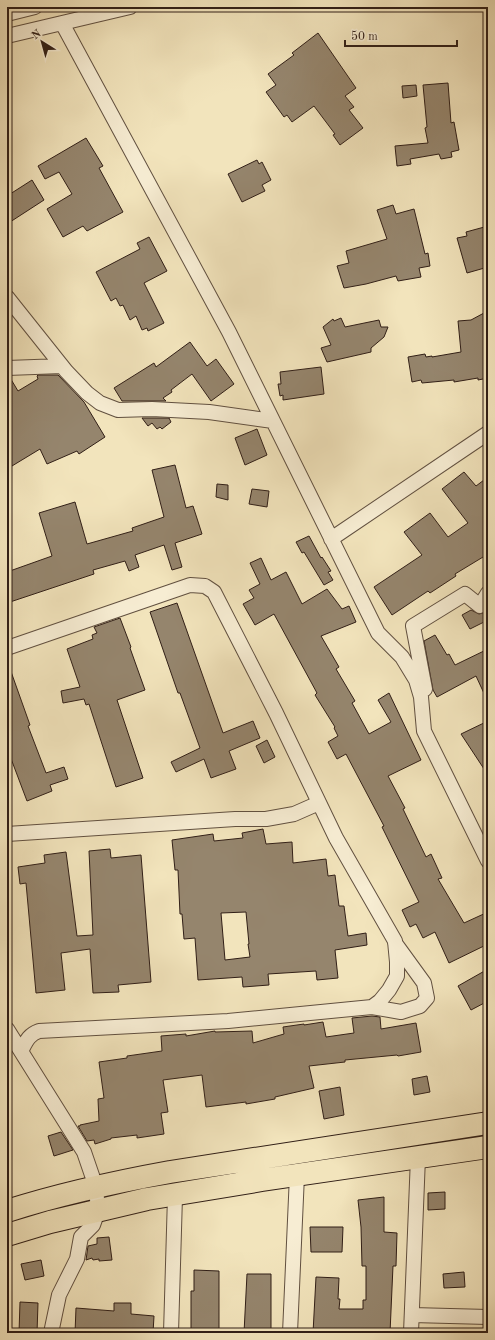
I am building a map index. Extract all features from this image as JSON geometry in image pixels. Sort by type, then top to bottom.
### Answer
[{"type":"highway","points":[[7,1211],[96,1187],[177,1171],[488,1123]]},
{"type":"highway","points":[[7,1235],[50,1222],[147,1200],[262,1180],[488,1147]]},
{"type":"street","points":[[7,14],[35,7]]},
{"type":"street","points":[[7,36],[130,7]]},
{"type":"street","points":[[62,23],[229,332],[378,633],[402,657],[416,680],[421,697],[424,731],[488,861]]},
{"type":"street","points":[[7,297],[62,366],[87,393],[100,403],[118,410],[152,409],[209,412],[273,421]]},
{"type":"street","points":[[7,368],[62,366]]},
{"type":"street","points":[[331,538],[488,433]]},
{"type":"street","points":[[7,648],[190,585],[205,586],[214,592],[276,713],[336,838],[394,942],[424,983],[427,998],[420,1006],[401,1012],[372,1007],[228,1021],[39,1031],[32,1034],[27,1039],[21,1052]]},
{"type":"street","points":[[424,731],[428,705],[414,626],[465,594],[480,606],[488,594]]},
{"type":"street","points":[[7,834],[235,819],[266,819],[294,814],[319,803]]},
{"type":"street","points":[[372,1007],[389,990],[397,976],[397,962],[394,942]]},
{"type":"street","points":[[7,1029],[84,1152],[96,1187],[98,1211],[93,1225],[81,1237],[77,1259],[58,1295],[51,1333]]},
{"type":"street","points":[[7,1043],[21,1052]]},
{"type":"street","points":[[411,1333],[418,1157]]},
{"type":"street","points":[[290,1333],[297,1175]]},
{"type":"street","points":[[170,1333],[174,1196]]},
{"type":"street","points":[[412,1315],[488,1317]]},
{"type":"building","points":[[318,33],[356,88],[345,96],[354,107],[349,110],[363,128],[340,145],[333,135],[335,134],[314,106],[292,122],[287,115],[284,117],[266,92],[276,85],[268,74],[294,55],[292,53]]},
{"type":"building","points":[[448,83],[451,123],[454,122],[459,150],[451,152],[452,157],[441,159],[439,154],[410,159],[411,164],[397,166],[395,146],[428,143],[425,128],[427,127],[423,85]]},
{"type":"building","points":[[416,85],[417,96],[403,98],[402,86]]},
{"type":"building","points":[[86,138],[103,166],[99,168],[123,212],[87,231],[83,226],[63,237],[47,209],[72,194],[59,172],[45,179],[38,166]]},
{"type":"building","points":[[257,160],[259,164],[262,162],[271,180],[262,185],[265,191],[242,202],[228,174]]},
{"type":"building","points":[[32,180],[44,200],[7,224],[7,196]]},
{"type":"building","points":[[393,205],[396,214],[414,209],[425,254],[428,253],[430,266],[419,268],[421,277],[398,281],[396,276],[344,288],[337,266],[349,263],[346,251],[387,239],[377,210]]},
{"type":"building","points":[[488,226],[488,267],[467,273],[457,238],[467,236],[466,232]]},
{"type":"building","points":[[149,237],[167,271],[144,283],[164,323],[148,331],[147,328],[142,330],[136,316],[130,320],[123,305],[120,306],[116,298],[111,301],[96,272],[140,249],[137,243]]},
{"type":"building","points":[[484,313],[488,320],[488,378],[454,382],[454,380],[422,383],[421,380],[412,382],[408,357],[425,354],[426,357],[432,357],[461,352],[458,321],[471,320]]},
{"type":"building","points":[[341,318],[345,327],[379,320],[381,327],[388,327],[384,337],[371,348],[371,352],[327,362],[321,348],[331,345],[323,327],[333,319],[334,321]]},
{"type":"building","points":[[190,342],[207,366],[216,359],[234,384],[211,401],[192,374],[163,398],[166,401],[122,401],[114,388],[154,363],[156,367]]},
{"type":"building","points":[[321,367],[324,394],[283,400],[283,395],[280,396],[278,384],[281,384],[280,372]]},
{"type":"building","points":[[38,375],[58,375],[84,402],[105,437],[79,454],[77,451],[47,464],[40,449],[7,469],[7,376],[9,376],[18,391],[38,379]]},
{"type":"building","points":[[142,418],[169,418],[171,422],[162,429],[160,427],[157,429],[152,423],[148,426]]},
{"type":"building","points":[[257,429],[267,455],[245,465],[235,438]]},
{"type":"building","points":[[175,465],[186,508],[193,506],[202,534],[175,543],[182,567],[172,570],[164,545],[135,555],[139,567],[129,571],[125,561],[93,570],[94,574],[7,603],[7,572],[52,556],[39,513],[75,502],[87,544],[133,531],[132,528],[164,517],[152,470]]},
{"type":"building","points":[[464,472],[476,486],[488,477],[488,554],[455,574],[456,576],[430,593],[428,591],[392,615],[374,587],[422,555],[404,532],[430,513],[448,537],[468,523],[442,489]]},
{"type":"building","points":[[217,484],[228,485],[228,500],[216,497]]},
{"type":"building","points":[[252,489],[269,491],[267,507],[249,504]]},
{"type":"building","points":[[309,536],[321,558],[322,557],[331,571],[328,572],[333,580],[324,585],[304,552],[302,553],[296,542]]},
{"type":"building","points":[[261,558],[271,580],[286,572],[302,604],[327,589],[342,609],[349,606],[356,622],[321,636],[339,667],[336,669],[355,701],[352,703],[369,734],[391,722],[378,700],[389,693],[421,760],[388,776],[405,808],[403,809],[426,857],[431,854],[442,878],[438,879],[464,923],[488,912],[488,944],[449,963],[435,932],[423,938],[416,924],[410,927],[402,910],[419,902],[382,827],[384,826],[346,754],[337,759],[328,742],[338,736],[334,728],[335,727],[315,695],[317,693],[274,614],[255,625],[243,604],[254,598],[249,590],[260,584],[250,563]]},
{"type":"building","points":[[177,603],[223,733],[253,721],[260,738],[229,751],[236,769],[211,778],[204,759],[176,772],[171,762],[200,748],[180,693],[178,693],[150,612]]},
{"type":"building","points":[[471,610],[479,614],[486,612],[488,613],[488,620],[470,629],[462,615]]},
{"type":"building","points":[[120,618],[145,690],[117,700],[143,778],[116,787],[89,704],[86,705],[84,699],[63,703],[61,691],[80,687],[67,649],[93,639],[92,635],[97,633],[94,627]]},
{"type":"building","points":[[435,635],[455,665],[488,649],[488,702],[476,676],[437,697],[433,690],[424,641]]},
{"type":"building","points":[[9,666],[30,725],[28,726],[46,773],[64,767],[68,779],[50,785],[52,791],[27,801],[7,748],[7,667]]},
{"type":"building","points":[[488,721],[488,775],[461,734]]},
{"type":"building","points":[[267,740],[275,757],[264,763],[256,746]]},
{"type":"building","points":[[263,829],[266,844],[292,842],[293,863],[326,859],[328,876],[335,875],[339,906],[344,906],[348,936],[366,933],[367,945],[335,950],[338,978],[317,980],[316,971],[268,974],[269,985],[243,987],[242,977],[198,980],[195,938],[184,939],[182,914],[180,914],[178,870],[175,870],[172,840],[213,834],[214,841],[243,838],[242,833]],"holes":[[[246,912],[250,957],[225,960],[221,913]]]},
{"type":"building","points":[[110,849],[111,858],[141,855],[151,982],[118,985],[119,992],[93,993],[90,949],[61,953],[65,990],[36,993],[26,883],[20,884],[18,867],[45,863],[44,855],[66,852],[77,936],[93,935],[89,851]]},
{"type":"building","points":[[488,969],[488,1001],[471,1010],[458,986]]},
{"type":"building","points":[[372,1016],[380,1017],[381,1029],[416,1023],[421,1052],[398,1056],[345,1060],[345,1062],[309,1066],[314,1088],[275,1097],[275,1099],[246,1104],[246,1102],[206,1107],[202,1075],[163,1080],[168,1112],[161,1113],[164,1134],[137,1138],[137,1135],[111,1138],[95,1144],[94,1140],[87,1141],[78,1126],[99,1121],[98,1099],[104,1098],[99,1062],[162,1051],[161,1036],[186,1034],[186,1036],[215,1031],[252,1031],[253,1043],[284,1034],[283,1027],[323,1022],[326,1037],[354,1033],[352,1018]]},
{"type":"building","points":[[427,1076],[430,1092],[414,1095],[412,1079]]},
{"type":"building","points":[[340,1087],[344,1115],[324,1119],[319,1091]]},
{"type":"building","points":[[61,1132],[73,1150],[54,1156],[48,1136]]},
{"type":"building","points":[[445,1192],[445,1209],[428,1210],[428,1193]]},
{"type":"building","points":[[384,1197],[384,1232],[397,1233],[396,1266],[393,1266],[390,1333],[313,1333],[316,1277],[339,1278],[339,1309],[363,1309],[363,1300],[366,1300],[366,1266],[362,1266],[361,1227],[358,1200]]},
{"type":"building","points":[[310,1227],[343,1227],[342,1252],[311,1252]]},
{"type":"building","points":[[109,1237],[112,1260],[99,1261],[99,1259],[93,1260],[92,1258],[86,1260],[88,1246],[97,1244],[97,1238]]},
{"type":"building","points":[[41,1260],[44,1276],[25,1280],[21,1264]]},
{"type":"building","points":[[194,1270],[219,1271],[219,1333],[191,1333],[191,1291],[194,1291]]},
{"type":"building","points":[[464,1272],[465,1287],[444,1288],[443,1274]]},
{"type":"building","points":[[247,1274],[271,1274],[271,1333],[244,1333]]},
{"type":"building","points":[[20,1302],[38,1303],[37,1333],[19,1333]]},
{"type":"building","points":[[114,1303],[131,1303],[131,1314],[154,1316],[153,1333],[75,1333],[76,1308],[114,1311]]}]
